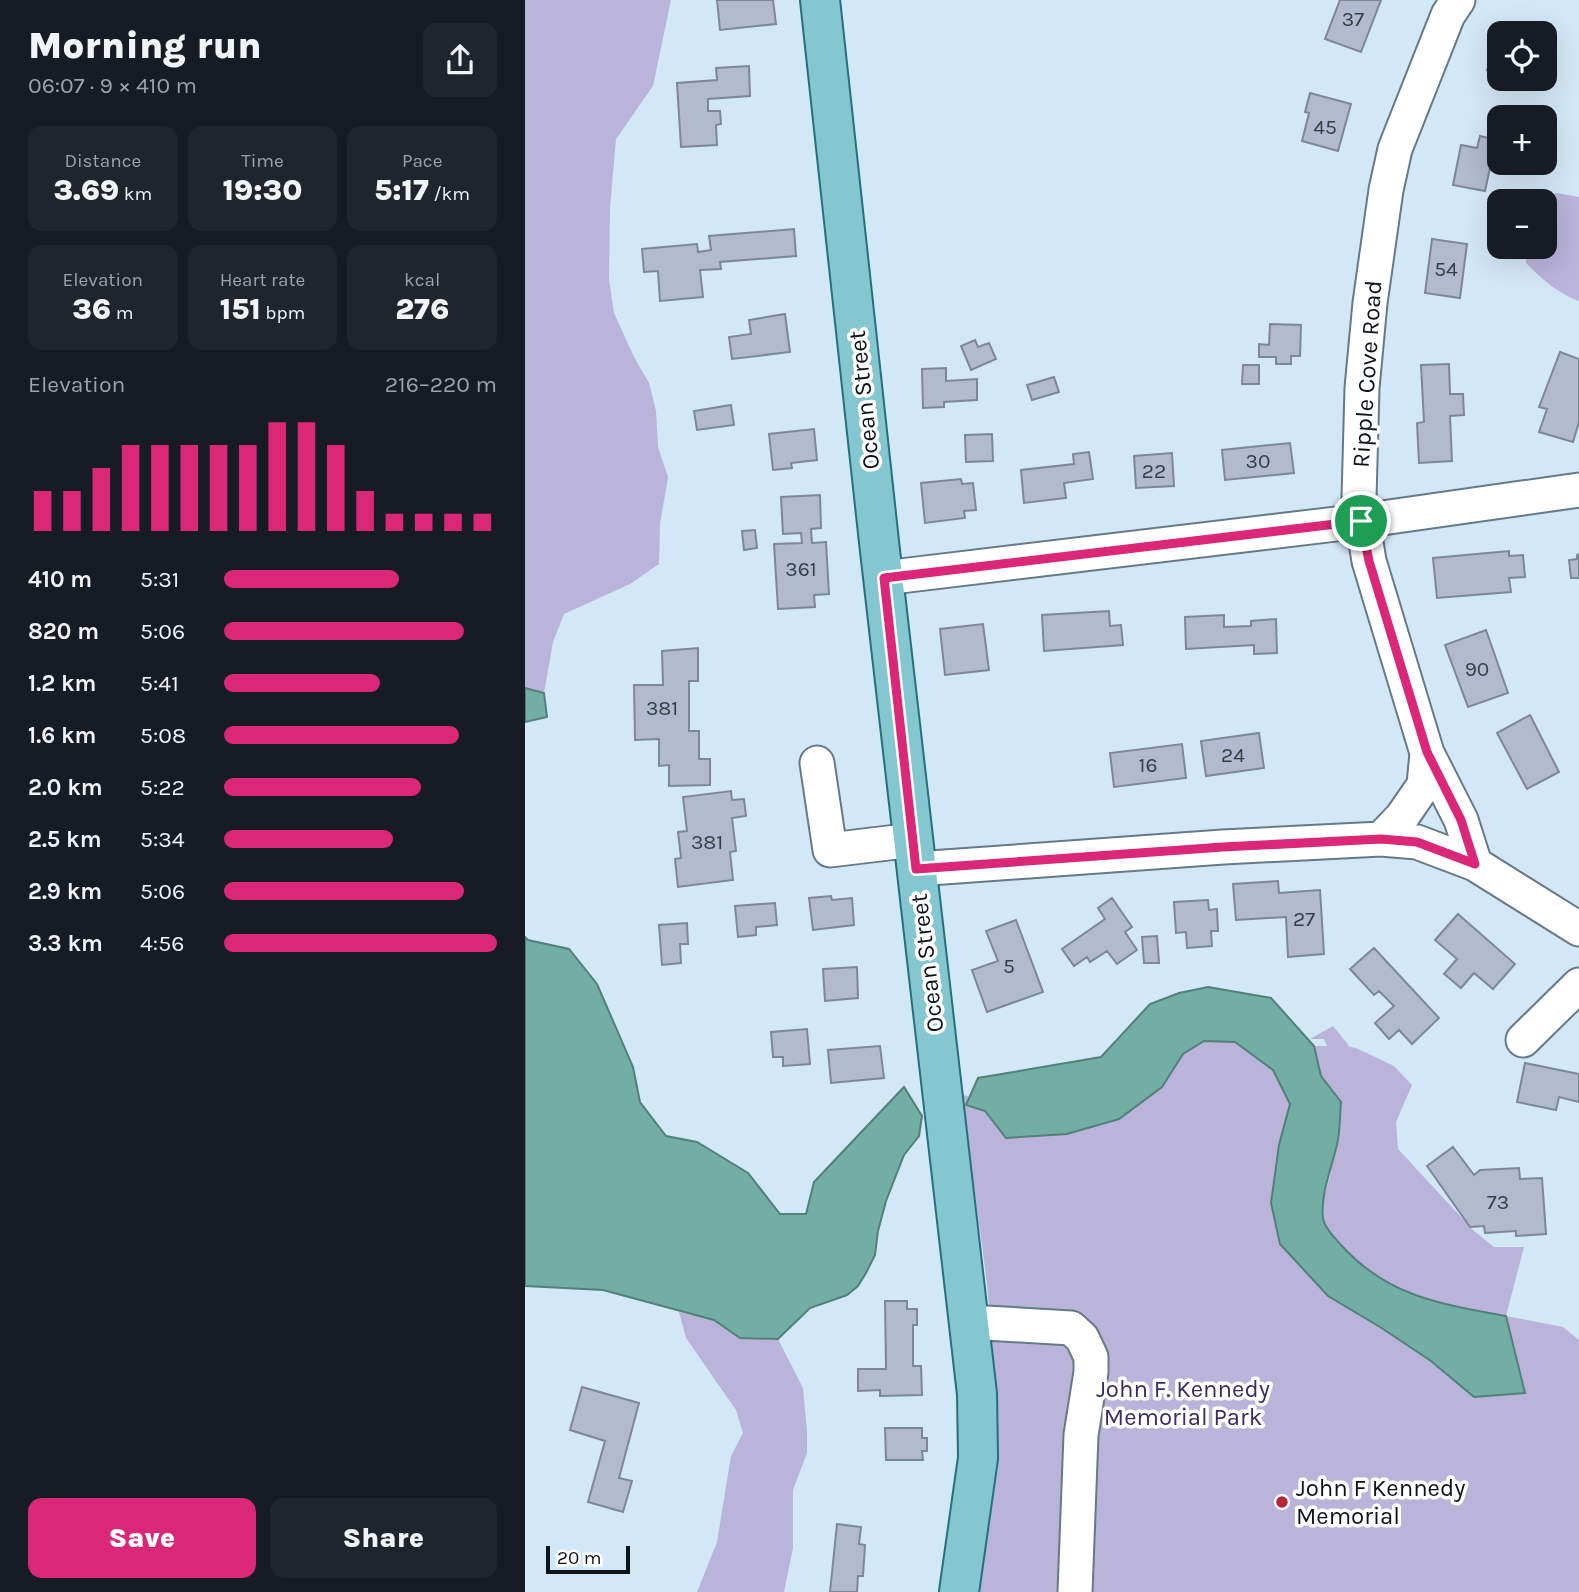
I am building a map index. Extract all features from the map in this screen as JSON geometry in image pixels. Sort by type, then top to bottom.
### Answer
[{"type":"main road","name":"Ocean Street","points":[[820,0],[977,1394],[978,1458],[959,1592]]},
{"type":"street","name":"Ripple Cove Road","points":[[1458,0],[1448,15],[1395,149],[1380,222],[1362,388],[1359,469],[1361,521],[1369,561],[1427,752],[1461,820],[1475,864]]},
{"type":"street","points":[[884,578],[1361,521],[1579,490]]},
{"type":"street","name":"Ripple Cove Road","points":[[1381,839],[1402,817],[1424,785],[1427,752]]},
{"type":"street","points":[[817,763],[830,850],[915,855],[1223,847],[1381,839],[1417,842],[1475,864],[1579,929]]},
{"type":"street","points":[[1523,1040],[1579,985]]},
{"type":"street","points":[[969,1322],[1071,1328],[1082,1338],[1091,1357],[1081,1435],[1075,1592]]},
{"type":"green space","points":[[525,0],[671,0],[653,86],[616,139],[610,208],[609,280],[614,313],[649,383],[656,411],[658,447],[668,477],[660,524],[659,564],[630,584],[564,614],[553,642],[544,693],[525,688]]},
{"type":"green space","points":[[1557,193],[1579,197],[1579,301],[1557,290],[1526,263],[1526,259],[1557,259]]},
{"type":"green space","name":"John F. Kennedy Memorial Park","points":[[1209,1024],[1289,1066],[1309,1253],[1474,1336],[1343,1267],[1323,1221],[1324,1197],[1330,1176],[1341,1102],[1321,1076],[1314,1046],[1327,1046],[1324,1039],[1310,1039],[1333,1026],[1350,1047],[1394,1066],[1412,1085],[1396,1122],[1398,1149],[1474,1231],[1494,1247],[1524,1247],[1506,1316],[1563,1327],[1579,1340],[1579,1592],[979,1592],[991,1454],[992,1350],[987,1288],[962,1094],[982,1102]]},
{"type":"green space","points":[[679,1312],[715,1320],[740,1338],[778,1339],[803,1388],[807,1453],[793,1490],[793,1548],[784,1592],[697,1592],[717,1542],[731,1456],[743,1433],[736,1410],[686,1338]]},
{"type":"shaded area","points":[[525,688],[544,693],[547,717],[525,722]]},
{"type":"shaded area","points":[[525,937],[528,940],[569,949],[597,984],[633,1067],[640,1102],[666,1136],[697,1142],[748,1173],[780,1214],[806,1214],[814,1182],[904,1087],[922,1116],[919,1136],[904,1155],[886,1201],[875,1255],[858,1286],[847,1295],[810,1308],[778,1339],[740,1338],[714,1320],[603,1290],[525,1286]]},
{"type":"shaded area","points":[[1208,987],[1271,998],[1314,1046],[1321,1076],[1341,1102],[1338,1140],[1323,1199],[1323,1219],[1331,1233],[1359,1262],[1397,1287],[1438,1302],[1506,1316],[1525,1393],[1474,1397],[1431,1361],[1328,1296],[1280,1244],[1271,1203],[1279,1145],[1290,1104],[1273,1070],[1235,1042],[1204,1041],[1183,1054],[1162,1087],[1119,1119],[1067,1134],[1006,1138],[985,1111],[966,1105],[978,1078],[1101,1057],[1150,1004],[1179,993]]},
{"type":"building","points":[[717,0],[773,0],[776,24],[720,30]]},
{"type":"building","points":[[1340,0],[1381,0],[1361,52],[1325,39]]},
{"type":"building","points":[[749,66],[750,96],[708,99],[708,111],[720,111],[721,124],[716,125],[717,145],[681,147],[677,83],[717,80],[716,68]]},
{"type":"building","points":[[1310,93],[1351,104],[1338,151],[1302,141],[1309,113],[1305,112]]},
{"type":"building","points":[[1480,136],[1487,138],[1488,175],[1485,191],[1453,185],[1461,145],[1477,148]]},
{"type":"building","points":[[794,229],[796,256],[720,262],[721,269],[700,270],[703,297],[660,301],[658,271],[644,272],[642,249],[697,244],[698,252],[711,250],[709,236]]},
{"type":"building","points":[[1432,239],[1467,244],[1460,298],[1425,293]]},
{"type":"building","points":[[785,314],[790,352],[732,359],[729,337],[751,334],[749,320]]},
{"type":"building","points":[[1270,324],[1301,325],[1300,356],[1291,356],[1291,364],[1276,364],[1276,357],[1259,357],[1259,344],[1269,345]]},
{"type":"building","points":[[975,340],[978,347],[989,343],[996,359],[971,370],[961,346]]},
{"type":"building","points":[[1560,352],[1579,359],[1579,422],[1573,442],[1539,432],[1547,409],[1539,407]]},
{"type":"building","points":[[1449,364],[1450,394],[1463,394],[1464,415],[1450,416],[1452,461],[1419,463],[1417,423],[1424,422],[1421,365]]},
{"type":"building","points":[[1243,365],[1259,365],[1259,384],[1242,384]]},
{"type":"building","points":[[946,368],[946,381],[977,379],[977,400],[944,402],[944,407],[923,408],[922,369]]},
{"type":"building","points":[[1054,377],[1059,392],[1032,400],[1027,385]]},
{"type":"building","points":[[731,405],[734,425],[697,430],[694,411]]},
{"type":"building","points":[[814,429],[817,460],[791,463],[792,468],[773,470],[769,434]]},
{"type":"building","points":[[992,434],[993,461],[966,462],[965,435]]},
{"type":"building","points":[[1290,443],[1294,473],[1225,480],[1222,450]]},
{"type":"building","points":[[1089,452],[1093,479],[1064,483],[1066,498],[1024,503],[1021,470],[1074,464],[1073,454]]},
{"type":"building","points":[[1172,453],[1174,486],[1136,488],[1134,456]]},
{"type":"building","points":[[961,479],[962,484],[973,483],[976,510],[964,511],[965,518],[925,523],[921,483]]},
{"type":"building","points":[[820,495],[821,528],[811,529],[812,543],[826,542],[829,594],[814,595],[815,607],[778,609],[774,544],[802,543],[801,533],[783,534],[781,497]]},
{"type":"building","points":[[755,530],[757,548],[744,550],[742,531]]},
{"type":"building","points":[[1509,551],[1509,556],[1523,555],[1525,577],[1509,578],[1511,592],[1437,598],[1433,558]]},
{"type":"building","points":[[1579,554],[1579,578],[1571,578],[1569,560],[1577,559]]},
{"type":"building","points":[[1109,611],[1110,626],[1121,625],[1123,645],[1044,651],[1042,615]]},
{"type":"building","points":[[1224,615],[1224,627],[1251,626],[1251,621],[1276,619],[1277,653],[1254,654],[1254,645],[1186,649],[1185,617]]},
{"type":"building","points":[[983,624],[989,670],[945,675],[940,629]]},
{"type":"building","points":[[1486,630],[1508,693],[1468,707],[1445,645]]},
{"type":"building","points":[[698,648],[698,681],[689,681],[689,731],[699,731],[699,759],[710,759],[710,785],[669,786],[669,765],[659,766],[659,739],[635,740],[634,685],[663,685],[662,651]]},
{"type":"building","points":[[1530,715],[1559,772],[1527,789],[1497,733]]},
{"type":"building","points":[[1259,733],[1264,768],[1206,776],[1201,741]]},
{"type":"building","points":[[1182,744],[1186,778],[1114,787],[1110,753]]},
{"type":"building","points":[[731,791],[732,800],[744,799],[746,816],[732,818],[736,851],[730,852],[733,880],[678,887],[675,859],[681,858],[678,832],[687,831],[683,797]]},
{"type":"building","points":[[1278,881],[1279,893],[1320,890],[1324,954],[1288,957],[1286,917],[1236,920],[1233,884]]},
{"type":"building","points":[[831,896],[832,900],[852,898],[854,925],[813,930],[809,898]]},
{"type":"building","points":[[1112,898],[1132,927],[1125,932],[1137,950],[1117,964],[1107,951],[1090,962],[1087,957],[1074,966],[1062,949],[1105,919],[1098,908]]},
{"type":"building","points":[[1208,900],[1209,910],[1217,909],[1218,931],[1211,931],[1212,946],[1187,948],[1186,932],[1176,933],[1174,902]]},
{"type":"building","points":[[775,903],[777,925],[756,927],[756,935],[738,937],[735,906]]},
{"type":"building","points":[[1458,914],[1515,964],[1493,989],[1474,973],[1461,988],[1444,974],[1457,959],[1435,940]]},
{"type":"building","points":[[1016,920],[1043,992],[987,1012],[972,970],[998,961],[986,931]]},
{"type":"building","points":[[687,923],[688,944],[680,944],[681,963],[662,965],[659,925]]},
{"type":"building","points":[[1157,936],[1159,963],[1144,963],[1142,937]]},
{"type":"building","points":[[1374,948],[1439,1018],[1412,1044],[1399,1030],[1389,1039],[1375,1023],[1394,1006],[1379,991],[1374,995],[1350,969]]},
{"type":"building","points":[[857,967],[858,998],[825,1001],[823,969]]},
{"type":"building","points":[[807,1029],[810,1064],[783,1066],[783,1057],[773,1057],[771,1032]]},
{"type":"building","points":[[880,1046],[884,1078],[831,1083],[828,1050]]},
{"type":"building","points":[[1525,1063],[1579,1074],[1579,1102],[1559,1097],[1556,1110],[1517,1102]]},
{"type":"building","points":[[1453,1147],[1474,1175],[1480,1170],[1519,1168],[1520,1179],[1542,1178],[1546,1234],[1516,1236],[1516,1231],[1485,1233],[1484,1226],[1470,1227],[1427,1166]]},
{"type":"building","points":[[885,1301],[907,1301],[907,1309],[917,1309],[917,1325],[913,1325],[913,1366],[921,1366],[922,1395],[880,1396],[880,1390],[858,1391],[858,1369],[886,1369]]},
{"type":"building","points":[[582,1387],[639,1403],[619,1478],[632,1481],[623,1512],[588,1502],[605,1441],[570,1430]]},
{"type":"building","points":[[885,1428],[922,1428],[922,1438],[927,1438],[927,1451],[922,1451],[923,1460],[886,1460]]},
{"type":"building","points":[[837,1524],[861,1527],[859,1544],[865,1545],[863,1576],[858,1576],[857,1592],[830,1592]]},
{"type":"place","name":"John F Kennedy Memorial","points":[[1282,1502]]},
{"type":"route","points":[[1361,521],[1369,561],[1427,752],[1461,820],[1475,864],[1417,842],[1381,839],[1223,847],[916,869],[884,578],[1361,521]]}]
